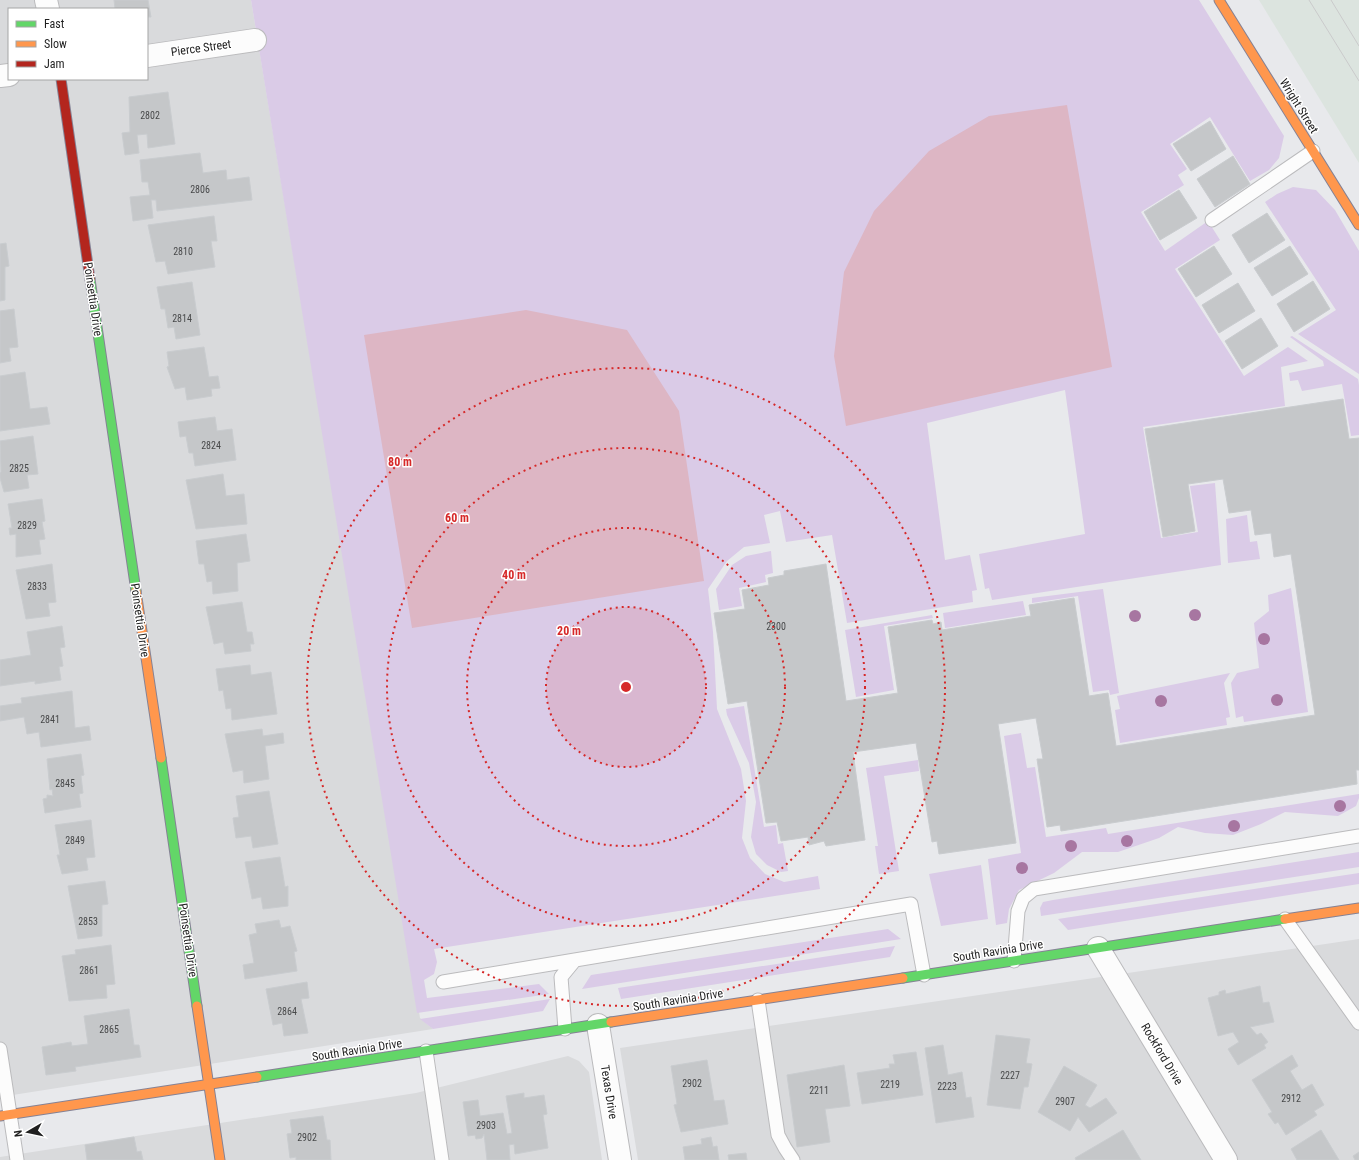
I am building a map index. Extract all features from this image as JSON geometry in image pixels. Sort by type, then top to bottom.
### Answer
[{"type":"street","name":"Wright Street","points":[[1219,0],[1359,225]]},
{"type":"street","name":"Pierce Street","points":[[148,56],[255,40]]},
{"type":"street","name":"Poinsettia Drive","points":[[61,80],[220,1160]]},
{"type":"street","name":"South Ravinia Drive","points":[[5,1116],[1359,908]]},
{"type":"street","name":"Rockford Drive","points":[[1098,948],[1226,1160]]},
{"type":"street","name":"Texas Drive","points":[[598,1025],[620,1160]]},
{"type":"lane","points":[[1212,220],[1313,151]]},
{"type":"lane","points":[[1014,961],[1018,911],[1023,898],[1034,889],[1359,836]]},
{"type":"lane","points":[[442,982],[911,904],[924,975]]},
{"type":"lane","points":[[1286,919],[1359,1022]]},
{"type":"lane","points":[[564,1029],[561,977],[575,960]]},
{"type":"lane","points":[[758,1000],[778,1135],[793,1160]]},
{"type":"lane","points":[[0,1049],[5,1116],[17,1160]]},
{"type":"lane","points":[[426,1051],[442,1160]]},
{"type":"shaded area","points":[[0,0],[251,0],[420,1018],[433,1029],[0,1097]]},
{"type":"shaded area","points":[[251,0],[1199,0],[1284,136],[1279,158],[1269,170],[1250,181],[1210,117],[1170,144],[1187,169],[1178,175],[1184,185],[1141,212],[1165,251],[1208,221],[1220,240],[1175,269],[1244,376],[1288,347],[1308,361],[1281,367],[1285,406],[1143,427],[1161,538],[1198,532],[1190,486],[1215,483],[1221,565],[992,600],[989,588],[985,589],[979,554],[1085,534],[1065,390],[927,423],[945,560],[970,555],[977,590],[972,591],[973,602],[847,623],[832,535],[786,542],[780,511],[764,515],[770,543],[744,547],[727,561],[708,589],[713,632],[717,709],[741,769],[746,801],[742,838],[750,858],[765,874],[784,882],[818,876],[820,889],[434,949],[437,962],[434,974],[424,980],[427,998],[539,984],[549,994],[417,1013]]},
{"type":"shaded area","points":[[1259,0],[1359,0],[1359,163]]},
{"type":"shaded area","points":[[1067,105],[1112,367],[846,426],[834,356],[844,272],[874,211],[929,151],[989,116]]},
{"type":"shaded area","points":[[1293,187],[1316,190],[1335,210],[1359,251],[1359,374],[1298,334],[1336,310],[1265,202],[1277,194]]},
{"type":"shaded area","points":[[526,310],[627,330],[679,411],[704,581],[412,628],[364,335]]},
{"type":"shaded area","points":[[1292,336],[1358,379],[1359,435],[1351,436],[1342,384],[1302,391],[1298,380],[1290,381],[1289,373],[1324,366],[1323,361],[1290,337]]},
{"type":"shaded area","points":[[1247,515],[1250,542],[1257,541],[1260,559],[1228,563],[1226,519]]},
{"type":"shaded area","points":[[771,551],[773,573],[765,575],[766,582],[739,588],[742,606],[719,610],[716,589],[732,565],[746,556]]},
{"type":"shaded area","points":[[1291,588],[1308,712],[1244,722],[1243,716],[1236,718],[1231,683],[1237,673],[1259,668],[1254,623],[1269,611],[1268,595]]},
{"type":"shaded area","points":[[1103,589],[1119,693],[1110,695],[1109,690],[1093,692],[1078,596],[1032,603],[1032,598]]},
{"type":"shaded area","points":[[1023,601],[1026,615],[945,628],[943,613]]},
{"type":"shaded area","points":[[932,615],[933,618],[884,626],[894,690],[856,697],[845,630]]},
{"type":"shaded area","points":[[1230,673],[1224,683],[1230,717],[1226,718],[1227,725],[1120,743],[1115,710],[1120,709],[1117,696]]},
{"type":"shaded area","points":[[744,706],[764,827],[776,825],[778,844],[783,843],[788,871],[781,872],[767,865],[756,854],[751,837],[756,802],[749,763],[727,715],[726,709]]},
{"type":"shaded area","points":[[1021,733],[1027,768],[1035,767],[1046,837],[1106,828],[1108,834],[1359,794],[1359,798],[1356,806],[1338,816],[1285,812],[1261,824],[1233,835],[1205,833],[1178,827],[1159,838],[1118,852],[1082,852],[1054,873],[1019,890],[1009,909],[1007,923],[996,925],[988,859],[1021,853],[1004,736]]},
{"type":"shaded area","points":[[918,760],[919,771],[884,776],[899,871],[879,874],[875,846],[878,846],[866,768]]},
{"type":"shaded area","points":[[1359,852],[1359,867],[1041,916],[1040,908],[1043,902]]},
{"type":"shaded area","points":[[981,865],[988,919],[941,926],[929,874]]},
{"type":"shaded area","points":[[1359,873],[1359,884],[1068,930],[1058,919]]},
{"type":"shaded area","points":[[888,929],[901,939],[582,989],[591,975]]},
{"type":"shaded area","points":[[1359,939],[1359,1160],[638,1160],[620,1048]]},
{"type":"shaded area","points":[[895,946],[890,957],[621,999],[618,988]]},
{"type":"shaded area","points":[[550,999],[543,1011],[433,1029],[420,1019]]},
{"type":"shaded area","points":[[568,1056],[579,1061],[589,1072],[602,1160],[0,1160],[0,1157],[416,1093]]},
{"type":"building","points":[[114,0],[148,0],[151,17],[148,17],[148,8],[115,8]]},
{"type":"building","points":[[168,92],[175,144],[148,148],[147,134],[137,135],[139,153],[125,155],[122,133],[130,132],[129,97]]},
{"type":"building","points":[[1210,121],[1226,149],[1191,171],[1173,144]]},
{"type":"building","points":[[200,153],[203,173],[226,170],[227,180],[249,177],[252,200],[157,211],[156,200],[151,200],[153,218],[133,221],[130,197],[150,195],[148,182],[142,182],[140,160]]},
{"type":"building","points":[[1233,156],[1250,184],[1215,207],[1197,179]]},
{"type":"building","points":[[1179,190],[1197,218],[1160,240],[1144,212]]},
{"type":"building","points":[[1267,213],[1285,240],[1249,263],[1232,235]]},
{"type":"building","points":[[214,216],[217,241],[211,241],[215,267],[168,274],[165,261],[156,262],[148,225]]},
{"type":"building","points":[[6,243],[9,266],[5,267],[5,300],[0,301],[0,244]]},
{"type":"building","points":[[1214,246],[1232,274],[1196,297],[1178,269]]},
{"type":"building","points":[[1290,246],[1308,274],[1272,296],[1254,268]]},
{"type":"building","points":[[1313,281],[1330,309],[1294,332],[1277,304]]},
{"type":"building","points":[[192,282],[200,335],[176,339],[174,327],[168,328],[165,309],[161,309],[157,287]]},
{"type":"building","points":[[1238,283],[1255,311],[1219,333],[1202,305]]},
{"type":"building","points":[[14,309],[18,347],[9,348],[11,361],[0,363],[0,311]]},
{"type":"building","points":[[1261,318],[1278,346],[1242,369],[1225,341]]},
{"type":"building","points":[[204,347],[209,377],[218,376],[220,388],[211,389],[212,396],[187,400],[185,387],[175,389],[167,367],[169,366],[167,352]]},
{"type":"building","points":[[25,372],[30,409],[47,407],[50,424],[0,431],[0,376]]},
{"type":"building","points":[[1343,399],[1349,439],[1359,438],[1359,770],[1356,770],[1357,784],[1061,831],[1060,825],[1047,827],[1037,759],[1043,759],[1036,718],[998,724],[1016,843],[939,854],[937,841],[932,842],[916,743],[853,752],[865,840],[826,846],[824,841],[809,845],[808,837],[781,841],[777,822],[766,823],[747,701],[728,704],[714,613],[745,609],[742,590],[769,585],[768,578],[784,575],[784,571],[826,564],[846,701],[898,693],[888,627],[932,620],[933,624],[941,622],[942,630],[1031,616],[1029,605],[1074,598],[1089,696],[1108,693],[1116,746],[1315,715],[1291,554],[1274,557],[1271,533],[1255,535],[1251,510],[1229,513],[1223,479],[1188,484],[1195,531],[1163,537],[1145,429]]},
{"type":"building","points":[[215,417],[217,431],[232,429],[236,460],[195,466],[193,453],[189,453],[186,436],[180,437],[178,422]]},
{"type":"building","points":[[33,436],[38,474],[27,475],[29,488],[4,492],[0,478],[0,441]]},
{"type":"building","points":[[223,474],[226,496],[244,494],[247,524],[196,529],[186,480]]},
{"type":"building","points":[[42,499],[45,521],[42,522],[45,539],[39,540],[41,554],[16,557],[16,534],[10,535],[9,528],[12,528],[8,504]]},
{"type":"building","points":[[246,534],[250,561],[237,563],[238,591],[213,594],[212,581],[207,582],[204,564],[199,564],[196,541]]},
{"type":"building","points":[[52,564],[56,602],[48,603],[50,616],[26,619],[16,570]]},
{"type":"building","points":[[242,602],[247,632],[252,632],[254,644],[250,644],[251,651],[225,654],[223,642],[214,644],[206,607]]},
{"type":"building","points":[[62,626],[65,647],[60,648],[63,666],[59,667],[61,680],[35,684],[35,681],[0,686],[0,660],[31,655],[27,632]]},
{"type":"building","points":[[250,665],[251,675],[271,672],[277,714],[232,720],[231,708],[226,709],[223,690],[219,691],[216,669]]},
{"type":"building","points":[[72,691],[75,728],[89,726],[91,740],[41,747],[39,732],[27,734],[24,717],[0,721],[0,706],[22,703],[21,698]]},
{"type":"building","points":[[262,729],[263,736],[283,733],[284,743],[265,746],[269,779],[244,783],[243,770],[233,772],[225,734]]},
{"type":"building","points":[[81,754],[84,775],[81,776],[83,793],[79,794],[81,807],[45,813],[43,799],[47,798],[47,795],[53,796],[52,789],[50,790],[47,759]]},
{"type":"building","points":[[269,791],[278,844],[253,848],[251,836],[236,838],[233,818],[239,817],[236,796]]},
{"type":"building","points":[[91,820],[95,857],[86,858],[88,870],[62,874],[57,855],[60,855],[55,825]]},
{"type":"building","points":[[280,857],[285,887],[288,886],[288,906],[263,909],[261,897],[252,899],[245,862]]},
{"type":"building","points":[[105,881],[108,904],[102,905],[102,936],[78,939],[68,886]]},
{"type":"building","points":[[279,920],[281,928],[290,926],[297,951],[294,952],[297,971],[245,979],[243,965],[254,963],[249,935],[257,933],[255,924]]},
{"type":"building","points":[[111,945],[115,984],[106,985],[107,998],[69,1001],[62,956],[76,954],[75,950]]},
{"type":"building","points":[[307,982],[309,998],[301,999],[308,1033],[284,1036],[282,1023],[273,1025],[266,989]]},
{"type":"building","points":[[1260,986],[1263,1003],[1269,1002],[1274,1022],[1250,1027],[1257,1035],[1261,1033],[1268,1042],[1264,1045],[1266,1048],[1238,1065],[1228,1049],[1239,1042],[1233,1032],[1218,1036],[1208,998],[1219,995],[1219,992],[1225,990],[1226,994]]},
{"type":"building","points":[[129,1009],[134,1045],[139,1045],[141,1057],[75,1067],[76,1071],[46,1075],[42,1047],[71,1042],[72,1046],[88,1044],[84,1016]]},
{"type":"building","points":[[996,1035],[1030,1039],[1026,1063],[1032,1064],[1028,1087],[1024,1087],[1020,1109],[987,1105]]},
{"type":"building","points":[[943,1045],[948,1075],[962,1072],[966,1098],[971,1097],[974,1117],[936,1123],[925,1048]]},
{"type":"building","points":[[916,1052],[923,1095],[862,1104],[857,1073],[890,1068],[889,1064],[895,1064],[893,1055]]},
{"type":"building","points":[[1292,1055],[1298,1066],[1290,1071],[1302,1090],[1312,1084],[1324,1105],[1314,1111],[1317,1115],[1286,1135],[1278,1122],[1275,1124],[1268,1114],[1272,1112],[1252,1080]]},
{"type":"building","points":[[707,1060],[714,1101],[724,1100],[728,1124],[681,1132],[674,1105],[677,1104],[671,1066]]},
{"type":"building","points":[[844,1065],[850,1106],[825,1109],[830,1142],[797,1147],[787,1075]]},
{"type":"building","points":[[1064,1066],[1097,1085],[1085,1105],[1090,1108],[1106,1098],[1117,1113],[1089,1132],[1078,1117],[1070,1131],[1038,1112]]},
{"type":"building","points":[[524,1093],[524,1098],[544,1095],[547,1114],[543,1115],[548,1148],[515,1154],[514,1144],[509,1145],[510,1160],[487,1160],[484,1134],[482,1138],[476,1139],[475,1135],[468,1136],[463,1102],[478,1100],[480,1116],[503,1113],[507,1134],[512,1133],[506,1096]]},
{"type":"building","points":[[323,1116],[327,1140],[330,1140],[331,1160],[296,1160],[296,1157],[290,1158],[287,1134],[292,1133],[290,1120]]},
{"type":"building","points":[[1123,1130],[1141,1160],[1076,1160],[1075,1158]]},
{"type":"building","points":[[1321,1130],[1339,1160],[1297,1160],[1291,1149]]},
{"type":"building","points":[[134,1137],[137,1152],[141,1151],[143,1160],[87,1160],[85,1145]]},
{"type":"building","points":[[711,1137],[713,1147],[717,1146],[719,1160],[685,1160],[683,1147],[702,1144],[701,1139]]},
{"type":"building","points":[[1359,1152],[1359,1160],[1355,1160],[1353,1156]]},
{"type":"building","points":[[746,1153],[747,1160],[729,1160],[728,1155]]},
{"type":"tram line","points":[[1309,0],[1359,81]]},
{"type":"tram line","points":[[1331,0],[1359,46]]},
{"type":"traffic: fast","points":[[90,279],[136,591]]},
{"type":"traffic: fast","points":[[161,758],[197,1006]]},
{"type":"traffic: fast","points":[[903,978],[1285,919]]},
{"type":"traffic: fast","points":[[257,1077],[611,1022]]},
{"type":"traffic: slow","points":[[1219,0],[1359,225]]},
{"type":"traffic: slow","points":[[136,591],[161,758]]},
{"type":"traffic: slow","points":[[1285,919],[1359,908]]},
{"type":"traffic: slow","points":[[611,1022],[903,978]]},
{"type":"traffic: slow","points":[[197,1006],[220,1160]]},
{"type":"traffic: slow","points":[[0,1116],[257,1077]]},
{"type":"traffic: jam","points":[[61,80],[90,279]]}]
